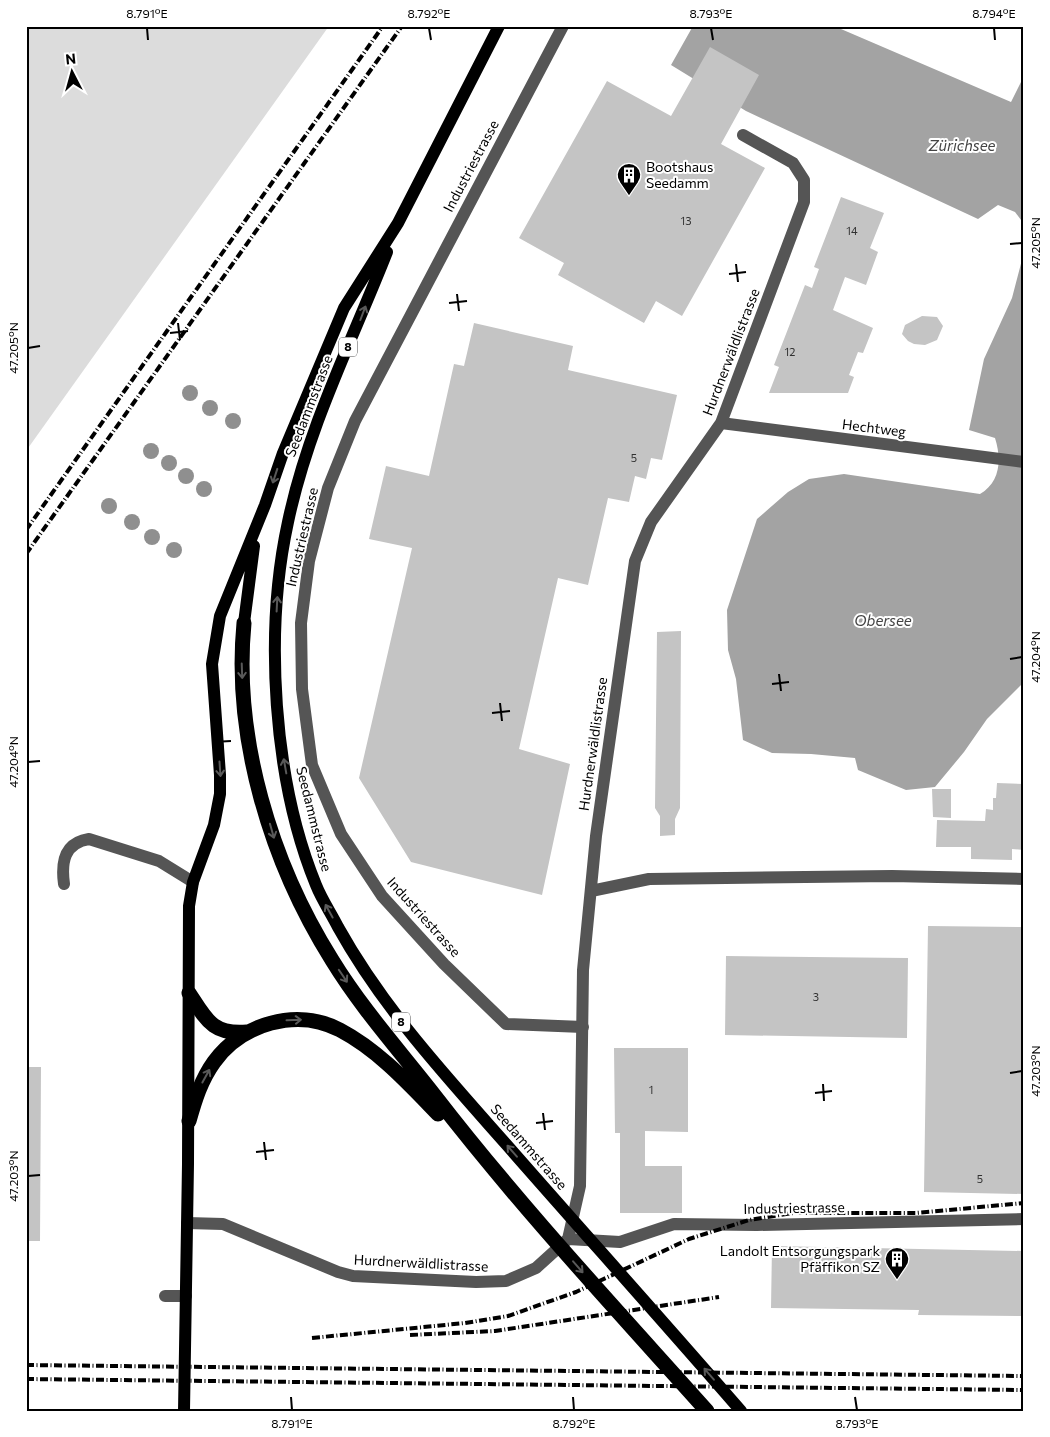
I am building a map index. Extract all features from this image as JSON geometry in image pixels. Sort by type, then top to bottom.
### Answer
[{"type":"highway","points":[[244,623],[242,674],[250,740],[257,778],[274,840],[292,886],[316,934],[352,990],[485,1161]]},
{"type":"highway","points":[[188,993],[212,1025],[228,1032],[247,1032]]},
{"type":"highway","points":[[188,1121],[196,1095],[214,1062],[224,1049],[247,1032],[276,1022],[291,1020],[322,1023],[338,1029],[357,1041],[399,1074],[485,1161],[707,1411]]},
{"type":"main road","name":"Seedammstrasse","points":[[184,1411],[189,906],[193,882],[214,825],[220,794],[220,775],[212,694],[214,642],[220,616],[266,505],[282,453],[344,308],[398,223],[499,26]]},
{"type":"main road","name":"Seedammstrasse","points":[[398,223],[360,321],[319,414],[300,472],[287,523],[278,596],[276,635],[281,744],[307,859],[317,888],[352,952],[397,1016],[432,1060],[741,1411]]},
{"type":"main road","points":[[244,623],[254,546],[266,505]]},
{"type":"street","name":"Industriestrasse","points":[[563,26],[355,421],[328,488],[309,561],[301,623],[302,689],[312,765],[341,834],[382,896],[444,964],[506,1024],[583,1027]]},
{"type":"street","name":"Hurdnerwäldlistrasse","points":[[187,1223],[223,1224],[338,1272],[353,1276],[466,1282],[506,1281],[524,1274],[547,1261],[568,1239],[580,1186],[583,970],[602,786],[635,561],[651,522],[721,423],[804,202],[804,180],[793,163],[743,135]]},
{"type":"street","name":"Hechtweg","points":[[721,423],[1024,462]]},
{"type":"street","points":[[64,884],[62,866],[68,848],[80,841],[90,839],[160,861],[193,882]]},
{"type":"street","points":[[591,891],[649,879],[892,876],[1024,879]]},
{"type":"street","name":"Industriestrasse","points":[[568,1239],[620,1242],[674,1224],[757,1225],[1024,1219]]},
{"type":"street","points":[[165,1296],[186,1301]]},
{"type":"shaded area","points":[[26,26],[329,26],[26,451]]},
{"type":"water","name":"Zürichsee","points":[[693,26],[834,26],[1011,102],[1024,76],[1024,224],[1015,212],[998,205],[978,219],[746,111],[671,65]]},
{"type":"water","name":"Obersee","points":[[1024,252],[1024,682],[987,719],[964,752],[935,787],[906,790],[858,770],[855,758],[772,753],[743,740],[736,679],[728,650],[727,610],[757,519],[788,492],[809,479],[844,474],[980,494],[987,489],[998,470],[999,462],[995,438],[969,430],[984,359],[1012,298]]},
{"type":"building","name":"Bootshaus Seedamm","points":[[710,47],[759,75],[721,144],[765,168],[682,316],[656,301],[644,323],[558,275],[564,263],[519,238],[607,81],[671,116]]},
{"type":"building","points":[[841,197],[884,213],[870,248],[878,252],[866,285],[845,277],[833,310],[873,328],[863,353],[858,352],[849,375],[854,377],[848,393],[769,393],[779,367],[774,365],[805,285],[812,288],[819,269],[814,267]]},
{"type":"building","points":[[922,316],[937,317],[943,326],[937,340],[925,345],[914,344],[908,341],[902,334],[905,325]]},
{"type":"building","points":[[474,323],[573,346],[568,370],[677,395],[662,460],[651,458],[646,479],[635,476],[629,502],[608,498],[588,585],[558,578],[519,749],[570,764],[542,895],[411,862],[359,778],[412,548],[369,539],[386,466],[429,476],[454,364],[464,366]]},
{"type":"building","points":[[681,631],[680,808],[675,819],[675,835],[660,836],[660,816],[655,808],[657,632]]},
{"type":"building","points":[[997,783],[1024,784],[1024,850],[1012,849],[1012,860],[971,859],[971,847],[936,847],[937,820],[985,821],[986,809],[993,810],[993,798],[996,798]]},
{"type":"building","points":[[932,789],[951,789],[951,818],[933,817]]},
{"type":"building","points":[[928,926],[1024,927],[1024,1194],[924,1192]]},
{"type":"building","points":[[726,956],[908,958],[907,1038],[725,1035]]},
{"type":"building","points":[[614,1048],[688,1048],[688,1132],[645,1131],[645,1166],[682,1166],[682,1213],[620,1213],[620,1133],[615,1133]]},
{"type":"building","points":[[26,1067],[41,1067],[40,1241],[26,1241]]},
{"type":"building","name":"Landolt Entsorgungspark Pfäffikon SZ","points":[[772,1246],[1024,1251],[1024,1316],[918,1315],[919,1310],[771,1308]]},
{"type":"railway","points":[[26,530],[383,26]]},
{"type":"railway","points":[[26,554],[402,26]]},
{"type":"railway","points":[[312,1338],[465,1323],[508,1316],[576,1292],[689,1239],[749,1220],[793,1213],[916,1213],[1024,1203]]},
{"type":"railway","points":[[410,1335],[495,1331],[719,1297]]},
{"type":"railway","points":[[26,1365],[1024,1376]]},
{"type":"railway","points":[[26,1379],[1024,1390]]},
{"type":"place","name":"Bootshaus Seedamm","points":[[629,196]]},
{"type":"place","name":"Landolt Entsorgungspark Pfäffikon SZ","points":[[897,1280]]}]
